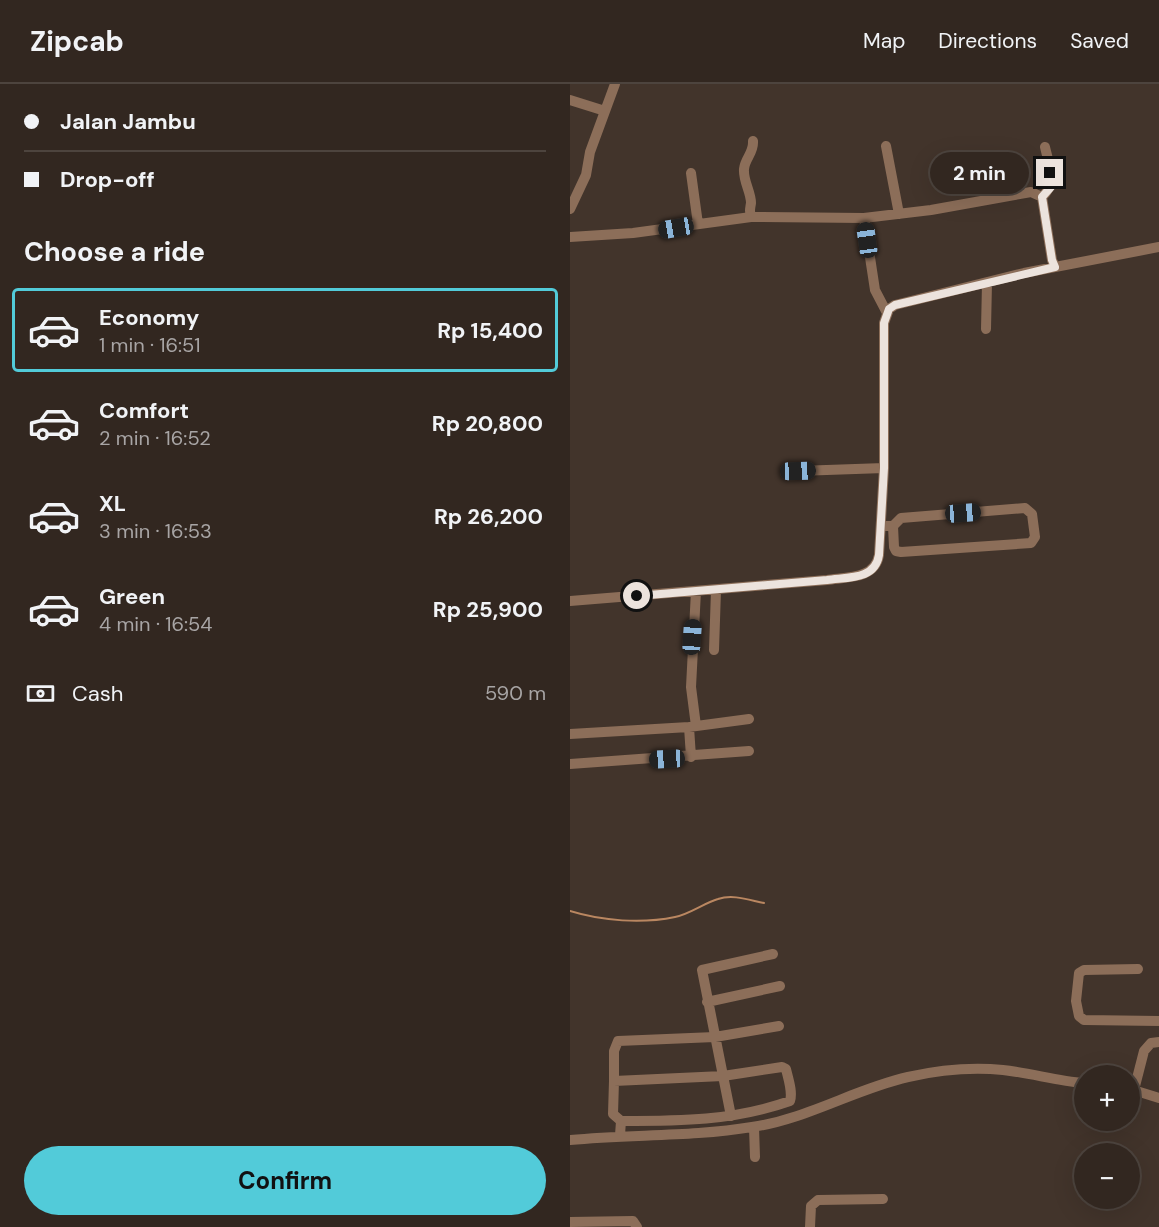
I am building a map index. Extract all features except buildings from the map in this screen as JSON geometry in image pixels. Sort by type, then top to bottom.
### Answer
[{"type":"street","points":[[570,209],[586,175],[590,152],[615,84]]},
{"type":"street","points":[[570,100],[605,111]]},
{"type":"street","points":[[751,218],[749,211],[751,200],[744,170],[746,161],[752,153],[753,141]]},
{"type":"street","points":[[886,146],[899,214]]},
{"type":"street","points":[[1042,197],[1049,191],[1052,182],[1045,147]]},
{"type":"street","points":[[691,174],[698,224]]},
{"type":"street","points":[[570,237],[601,237],[751,218],[864,218],[1031,192],[1042,197]]},
{"type":"street","points":[[1042,197],[1055,267]]},
{"type":"street","points":[[570,601],[827,580],[865,574],[876,566],[884,468],[884,336],[887,313],[875,290],[864,218]]},
{"type":"street","points":[[887,313],[895,305],[1055,267],[1159,247]]},
{"type":"street","points":[[986,329],[987,283]]},
{"type":"street","points":[[798,471],[884,468]]},
{"type":"street","points":[[880,526],[893,526],[901,518],[1026,508],[1032,514],[1035,537],[1031,543],[901,552],[896,551],[894,547],[893,526]]},
{"type":"street","points":[[714,650],[716,590]]},
{"type":"street","points":[[691,757],[691,687],[696,591]]},
{"type":"street","points":[[570,734],[692,727],[749,718]]},
{"type":"street","points":[[570,764],[749,752]]},
{"type":"street","points":[[732,1116],[707,1002],[703,969],[773,954]]},
{"type":"street","points":[[1138,969],[1084,970],[1079,973],[1076,1001],[1078,1016],[1084,1020],[1159,1021]]},
{"type":"street","points":[[707,1002],[780,986]]},
{"type":"street","points":[[614,1081],[723,1076],[782,1067],[786,1069],[791,1096],[789,1101],[762,1111],[697,1121],[621,1121],[613,1114],[614,1051],[618,1041],[715,1037],[779,1026]]},
{"type":"street","points":[[1140,1065],[1144,1052],[1151,1043],[1159,1042]]},
{"type":"street","points":[[570,1140],[620,1135],[704,1133],[754,1127],[823,1108],[907,1077],[948,1070],[983,1068],[1074,1081]]},
{"type":"street","points":[[1140,1092],[1159,1098]]},
{"type":"street","points":[[620,1135],[621,1121]]},
{"type":"street","points":[[754,1127],[755,1157]]},
{"type":"street","points":[[810,1227],[812,1206],[818,1200],[883,1199]]},
{"type":"street","points":[[570,1222],[633,1221],[637,1227]]},
{"type":"waterway","points":[[570,911],[609,919],[636,921],[681,916],[713,901],[729,897],[764,903]]},
{"type":"route","points":[[637,596],[827,580],[853,577],[873,570],[879,555],[884,468],[884,323],[887,313],[895,305],[1055,267],[1042,197],[1051,187],[1050,173]]}]
